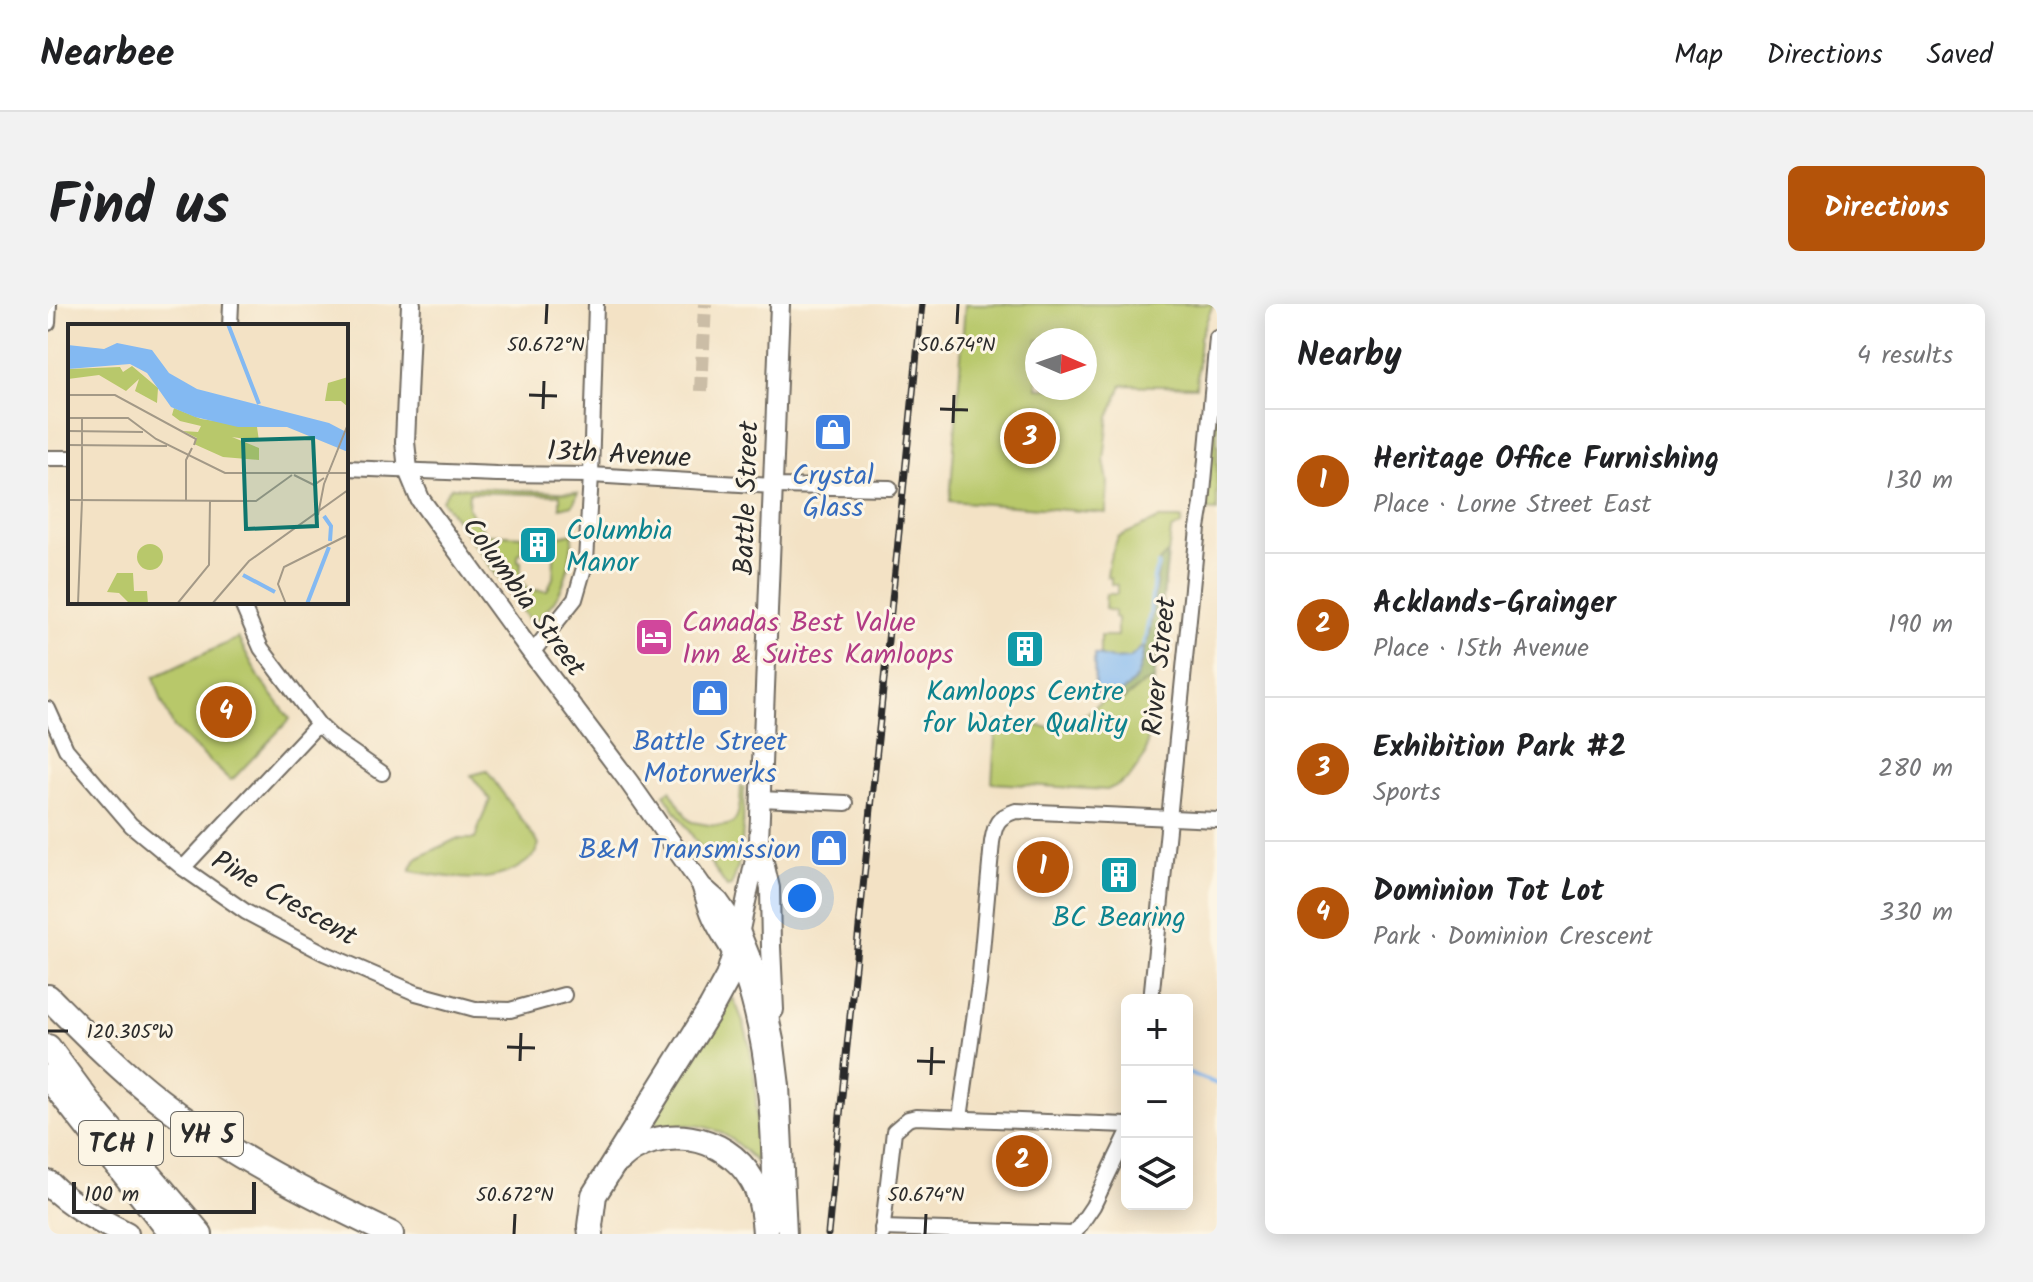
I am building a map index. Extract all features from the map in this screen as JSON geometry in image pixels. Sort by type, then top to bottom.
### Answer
[{"type":"highway","points":[[591,1234],[594,1195],[711,1008],[728,977],[737,943]]},
{"type":"highway","name":"YH 5","points":[[48,997],[128,1074],[213,1138],[391,1234]]},
{"type":"highway","name":"TCH 1","points":[[48,1047],[96,1112],[200,1234]]},
{"type":"highway","name":"TCH 1","points":[[48,1077],[172,1234]]},
{"type":"highway","points":[[609,1170],[631,1149],[649,1140],[693,1138],[723,1149],[753,1181],[763,1208],[765,1234]]},
{"type":"highway","points":[[48,1183],[90,1216],[126,1234]]},
{"type":"main road","name":"Columbia Street","points":[[411,304],[405,442],[408,470],[420,499],[702,886],[714,921],[737,943]]},
{"type":"main road","name":"Battle Street","points":[[737,943],[759,841],[780,304]]},
{"type":"main road","points":[[759,841],[770,888],[775,1045],[782,1113],[787,1234]]},
{"type":"main road","points":[[737,943],[753,963],[766,1002],[775,1045]]},
{"type":"main road","points":[[737,943],[761,1049],[769,1115],[774,1234]]},
{"type":"street","points":[[48,323],[49,304]]},
{"type":"street","points":[[230,324],[231,304]]},
{"type":"street","points":[[532,653],[575,599],[586,561],[596,304]]},
{"type":"street","name":"River Street","points":[[1152,994],[1198,528],[1210,503],[1217,338]]},
{"type":"street","name":"13th Avenue","points":[[348,468],[890,488]]},
{"type":"street","points":[[242,604],[261,648],[318,724],[382,773]]},
{"type":"street","name":"Pine Crescent","points":[[48,709],[66,749],[131,825],[183,868],[246,912],[324,953],[416,993],[475,1009],[510,1010],[564,995]]},
{"type":"street","points":[[183,868],[318,724]]},
{"type":"street","points":[[761,799],[846,803]]},
{"type":"street","points":[[960,1118],[979,984],[992,842],[1000,817],[1016,811],[1217,820]]},
{"type":"street","points":[[1121,1125],[960,1118],[908,1119],[894,1131],[882,1231],[1074,1234],[1093,1206],[1126,1138]]},
{"type":"green space","points":[[965,304],[1213,304],[1200,338],[1196,387],[1122,385],[1109,417],[1104,460],[1108,482],[1106,513],[950,501]]},
{"type":"green space","points":[[1217,375],[1217,511],[1205,510]]},
{"type":"green space","points":[[451,487],[578,493],[573,505],[560,508],[560,495],[469,492],[468,508],[486,534],[522,536],[521,553],[518,554],[520,579],[528,590],[547,591],[553,578],[555,537],[573,533],[563,585],[554,601],[532,624],[442,500]]},
{"type":"green space","points":[[1159,519],[1182,519],[1181,525],[1171,531],[1168,553],[1159,562],[1149,637],[1131,658],[1100,656],[1100,636],[1117,636],[1114,611],[1105,609],[1106,594],[1117,594],[1117,585],[1111,584],[1111,578],[1107,577],[1118,537]]},
{"type":"green space","points":[[1168,553],[1154,680],[1143,684],[1123,700],[1104,700],[1124,690],[1137,676],[1149,637],[1159,562]]},
{"type":"green space","points":[[238,638],[259,677],[290,719],[230,780],[174,728],[154,677]]},
{"type":"green space","points":[[1154,680],[1145,756],[1130,777],[1120,784],[1107,790],[992,783],[996,722],[1057,728],[1074,723],[1104,700],[1123,700],[1143,684]]},
{"type":"green space","points":[[487,771],[539,844],[534,855],[512,871],[484,878],[454,878],[410,871],[416,859],[456,839],[475,839],[490,800],[471,775]]},
{"type":"green space","points":[[741,786],[744,788],[741,851],[736,875],[731,886],[727,887],[664,794],[670,790],[692,822],[718,826],[732,823],[736,818]]},
{"type":"green space","points":[[733,998],[747,1037],[755,1078],[756,1162],[719,1132],[690,1125],[658,1127],[653,1116]]},
{"type":"water","points":[[1144,645],[1134,680],[1123,691],[1104,700],[1095,690],[1094,654],[1112,659],[1130,658]]},
{"type":"waterway","points":[[1144,645],[1158,565]]},
{"type":"waterway","points":[[1193,1074],[1217,1084]]},
{"type":"tunnel","points":[[701,391],[705,304]]},
{"type":"railway","points":[[828,1234],[922,304]]},
{"type":"place","name":"Crystal Glass","points":[[833,432]]},
{"type":"place","name":"Exhibition Park #2","points":[[1030,438]]},
{"type":"place","name":"Columbia Manor","points":[[538,545]]},
{"type":"place","name":"Canadas Best Value Inn & Suites Kamloops","points":[[654,637]]},
{"type":"place","name":"Kamloops Centre for Water Quality","points":[[1025,649]]},
{"type":"place","name":"Battle Street Motorwerks","points":[[710,698]]},
{"type":"place","name":"Dominion Tot Lot","points":[[226,712]]},
{"type":"place","name":"B&M Transmission","points":[[829,848]]},
{"type":"place","name":"Heritage Office Furnishing","points":[[1043,867]]},
{"type":"place","name":"BC Bearing","points":[[1119,875]]},
{"type":"place","name":"Acklands-Grainger","points":[[1022,1161]]}]
